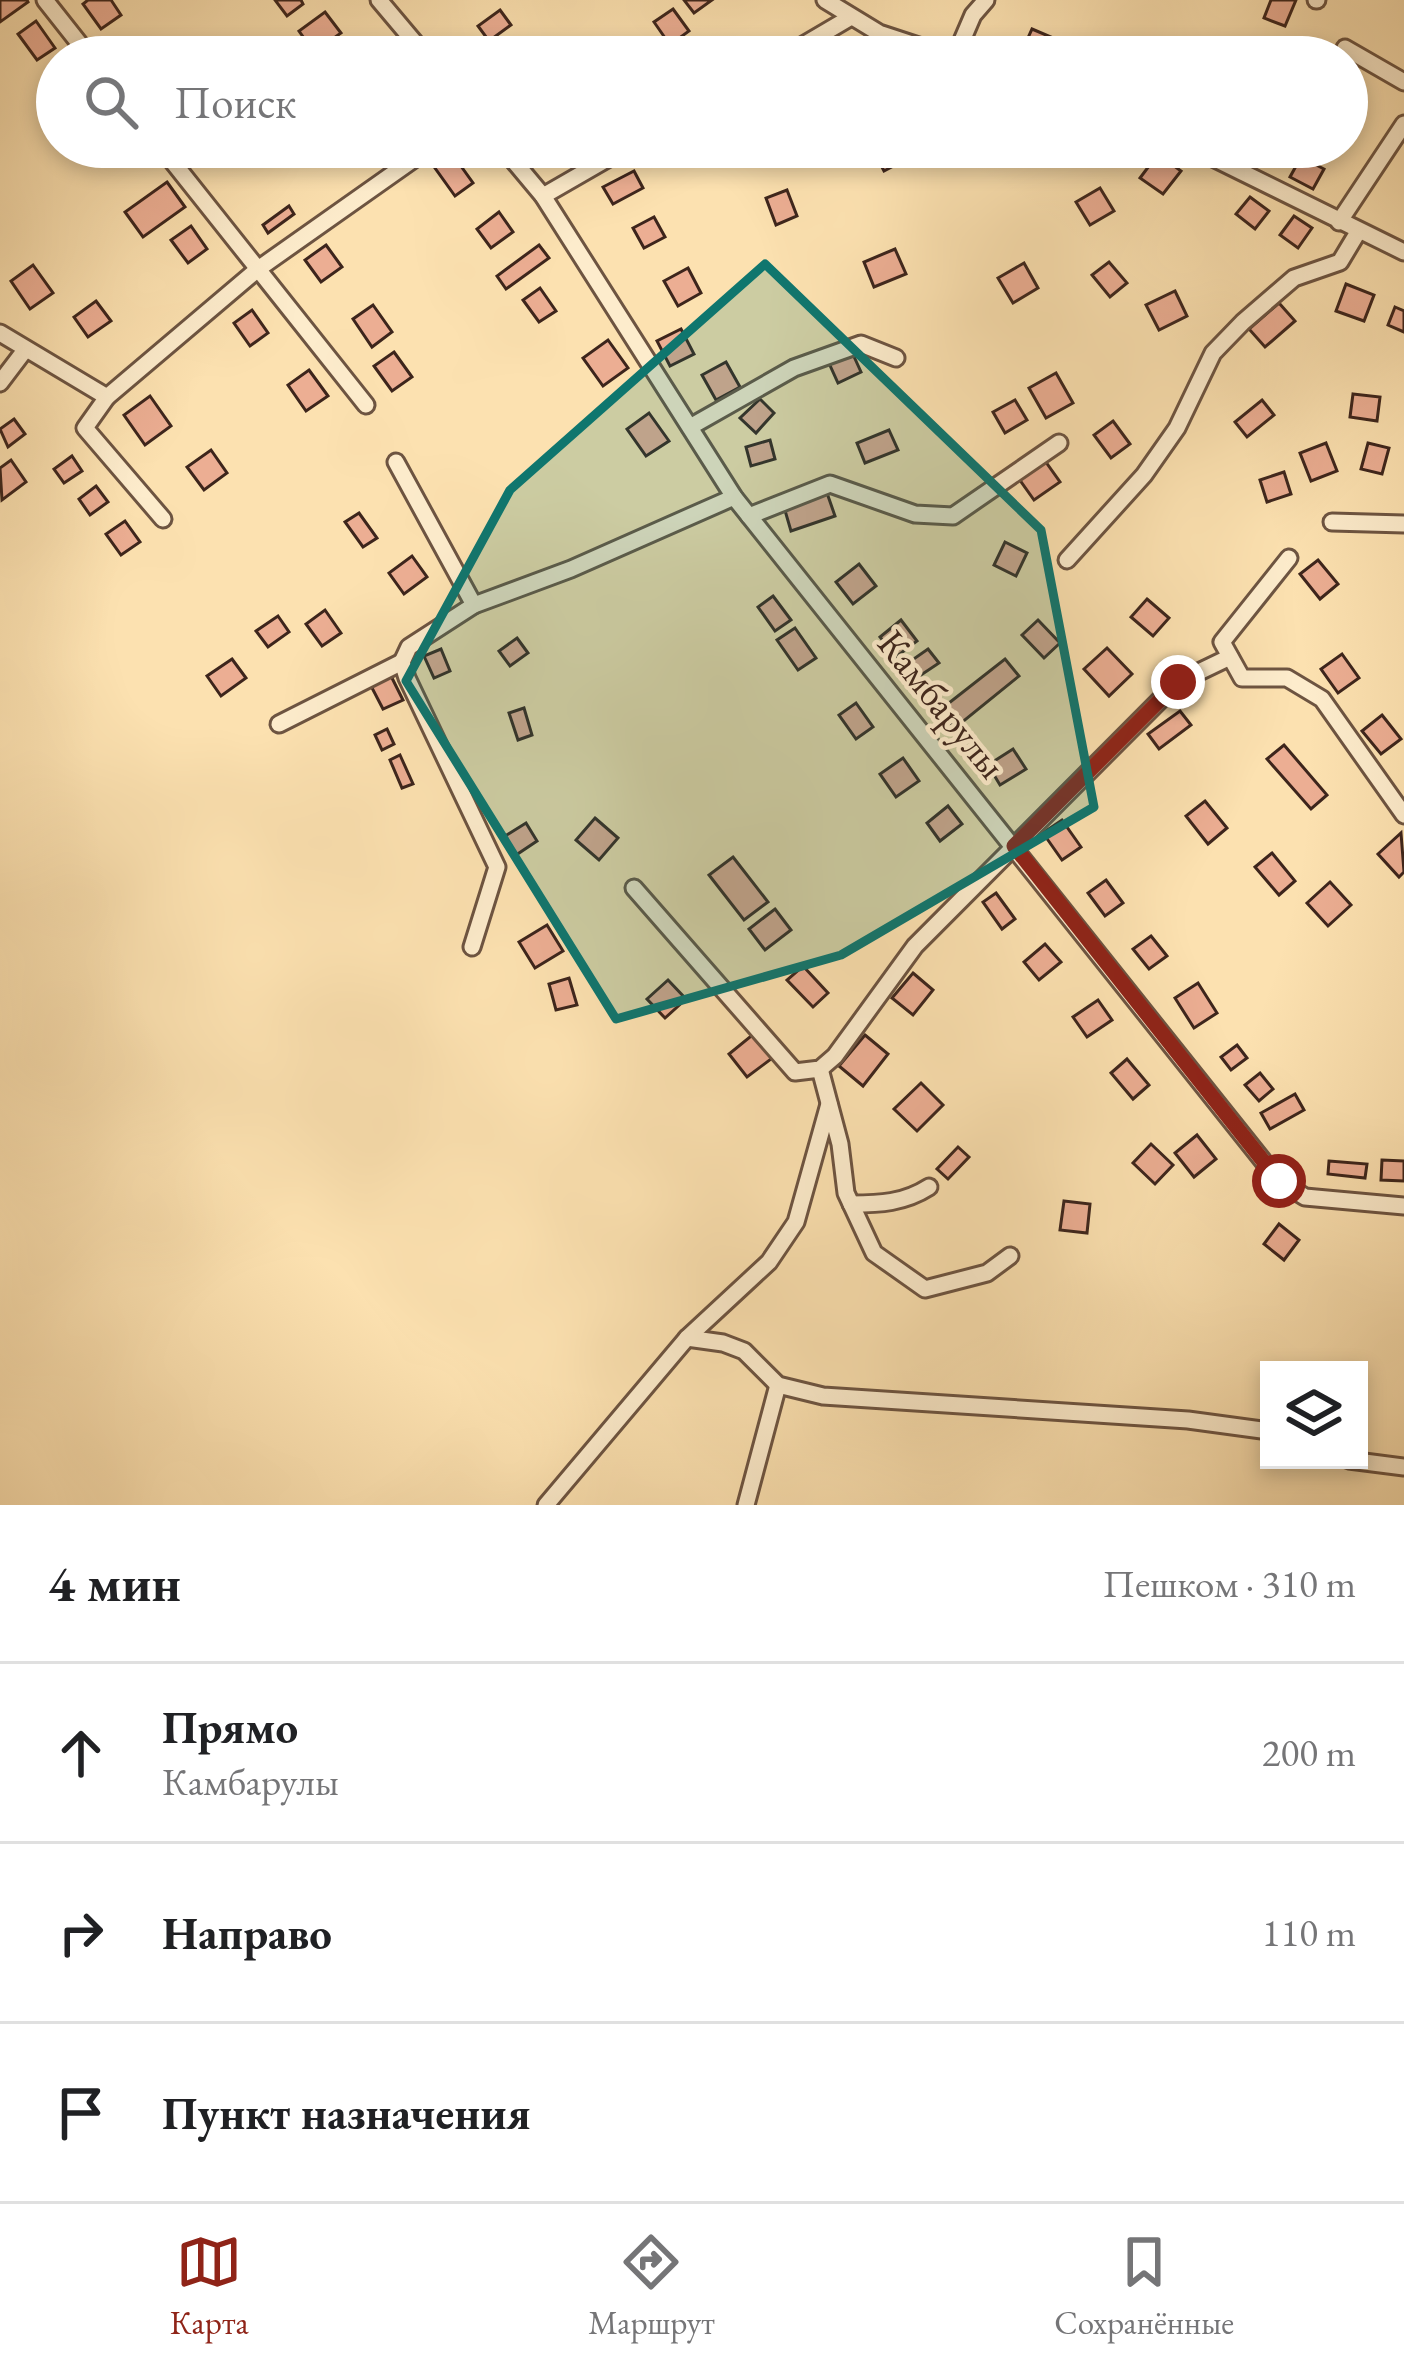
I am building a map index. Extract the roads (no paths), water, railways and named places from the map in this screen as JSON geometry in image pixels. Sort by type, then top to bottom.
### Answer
[{"type":"street","points":[[45,0],[73,36]]},
{"type":"street","points":[[379,0],[409,36]]},
{"type":"street","points":[[825,0],[888,36]]},
{"type":"street","points":[[964,36],[986,0]]},
{"type":"street","points":[[819,36],[851,17]]},
{"type":"street","points":[[1368,61],[1404,82]]},
{"type":"street","points":[[1339,222],[1404,124]]},
{"type":"street","points":[[178,168],[365,405]]},
{"type":"street","points":[[164,519],[85,428],[106,397],[258,269],[401,168]]},
{"type":"street","name":"Камбарулы","points":[[520,168],[543,196],[734,497],[1279,1181],[1305,1196],[1404,1206]]},
{"type":"street","points":[[543,196],[592,168]]},
{"type":"street","points":[[1233,168],[1404,252]]},
{"type":"street","points":[[1067,560],[1144,475],[1177,428],[1213,353],[1294,278],[1340,262],[1358,232]]},
{"type":"street","points":[[0,332],[106,397]]},
{"type":"street","points":[[690,427],[794,368],[861,344],[896,358]]},
{"type":"street","points":[[0,383],[25,350]]},
{"type":"street","points":[[749,516],[830,484],[915,514],[953,516],[1059,443]]},
{"type":"street","points":[[396,462],[474,604]]},
{"type":"street","points":[[279,724],[402,662],[409,647],[474,604],[571,569],[734,497]]},
{"type":"street","points":[[1332,522],[1404,524]]},
{"type":"street","points":[[1289,558],[1222,642],[1242,678],[1287,678],[1322,699],[1404,815]]},
{"type":"street","points":[[634,887],[795,1072],[820,1069],[836,1057],[915,946],[1014,846],[1178,682],[1230,657]]},
{"type":"street","points":[[402,662],[497,867],[472,947]]},
{"type":"street","points":[[820,1069],[851,1204],[874,1253],[925,1288],[987,1273],[1010,1256]]},
{"type":"street","points":[[546,1505],[687,1338],[769,1262],[796,1222],[829,1104]]},
{"type":"street","points":[[851,1204],[883,1204],[913,1197],[929,1187]]},
{"type":"street","points":[[687,1338],[723,1342],[744,1351],[778,1385],[823,1396],[1188,1420],[1260,1430]]},
{"type":"street","points":[[746,1505],[778,1385]]},
{"type":"street","points":[[1368,1462],[1404,1467]]}]
